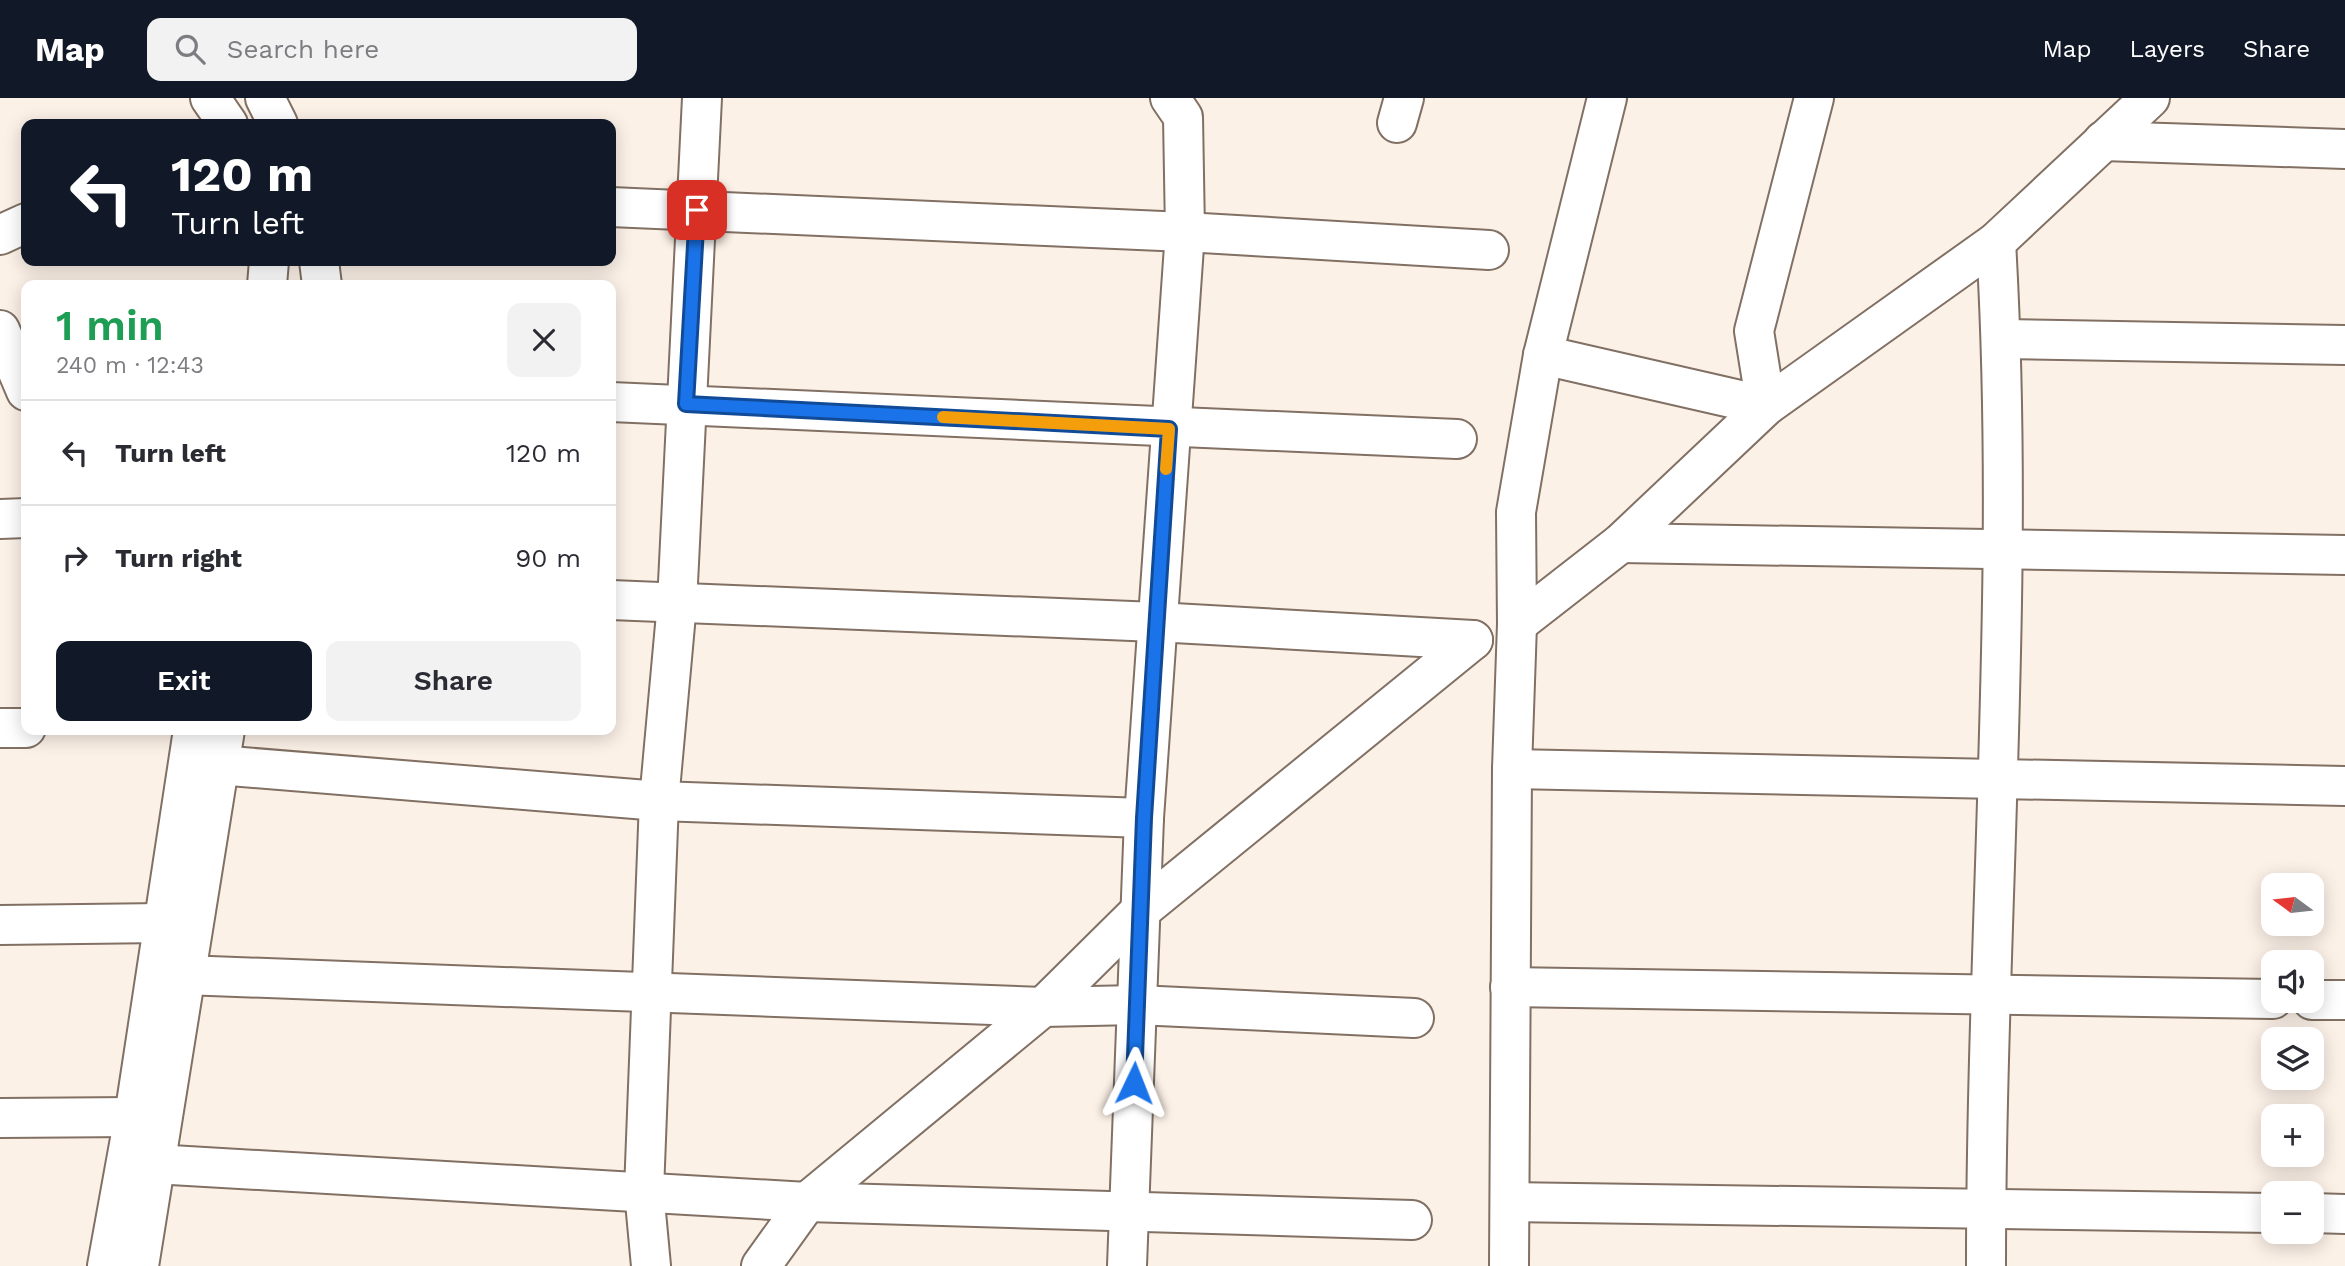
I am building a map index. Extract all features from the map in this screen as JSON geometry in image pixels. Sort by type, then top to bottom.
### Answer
[{"type":"street","points":[[210,98],[225,119]]},
{"type":"street","points":[[265,98],[276,119]]},
{"type":"street","points":[[651,1266],[644,1191],[659,802],[677,603],[702,98]]},
{"type":"street","points":[[1127,1266],[1144,818],[1169,429],[1185,232],[1183,117],[1170,98]]},
{"type":"street","points":[[1510,1266],[1510,987],[1512,769],[1517,624],[1516,512],[1543,355],[1607,98]]},
{"type":"street","points":[[1766,406],[1754,331],[1814,98]]},
{"type":"street","points":[[1517,624],[1621,543],[1766,406],[1996,243],[2150,98]]},
{"type":"street","points":[[2103,141],[2345,149]]},
{"type":"street","points":[[616,207],[1185,232],[1489,250]]},
{"type":"street","points":[[0,236],[21,226]]},
{"type":"street","points":[[1986,1266],[2004,551],[2002,338],[1996,243]]},
{"type":"street","points":[[0,330],[21,379]]},
{"type":"street","points":[[2002,338],[2345,345]]},
{"type":"street","points":[[1543,355],[1766,406]]},
{"type":"street","points":[[616,402],[1169,429],[1457,439]]},
{"type":"street","points":[[0,519],[21,518]]},
{"type":"street","points":[[1621,543],[2345,555]]},
{"type":"street","points":[[616,600],[1156,622],[1473,640],[1139,912],[1043,1007],[807,1202],[761,1266]]},
{"type":"street","points":[[0,728],[21,728]]},
{"type":"street","points":[[107,1266],[134,1117],[192,735]]},
{"type":"street","points":[[139,1266],[221,747],[659,802],[1144,818]]},
{"type":"street","points":[[1512,769],[2345,786]]},
{"type":"street","points":[[0,925],[163,923]]},
{"type":"street","points":[[184,975],[1043,1007],[1137,1005],[1414,1018]]},
{"type":"street","points":[[1510,987],[2261,999]]},
{"type":"street","points":[[2324,1000],[2345,1000]]},
{"type":"street","points":[[0,1118],[134,1117]]},
{"type":"street","points":[[154,1164],[807,1202],[1412,1220]]},
{"type":"street","points":[[1510,1202],[2261,1213]]},
{"type":"street","points":[[2324,1213],[2345,1214]]},
{"type":"slow traffic","points":[[943,417],[1169,429],[1166,469]]},
{"type":"route","points":[[697,210],[686,404],[1169,429],[1144,818],[1134,1083]]}]
